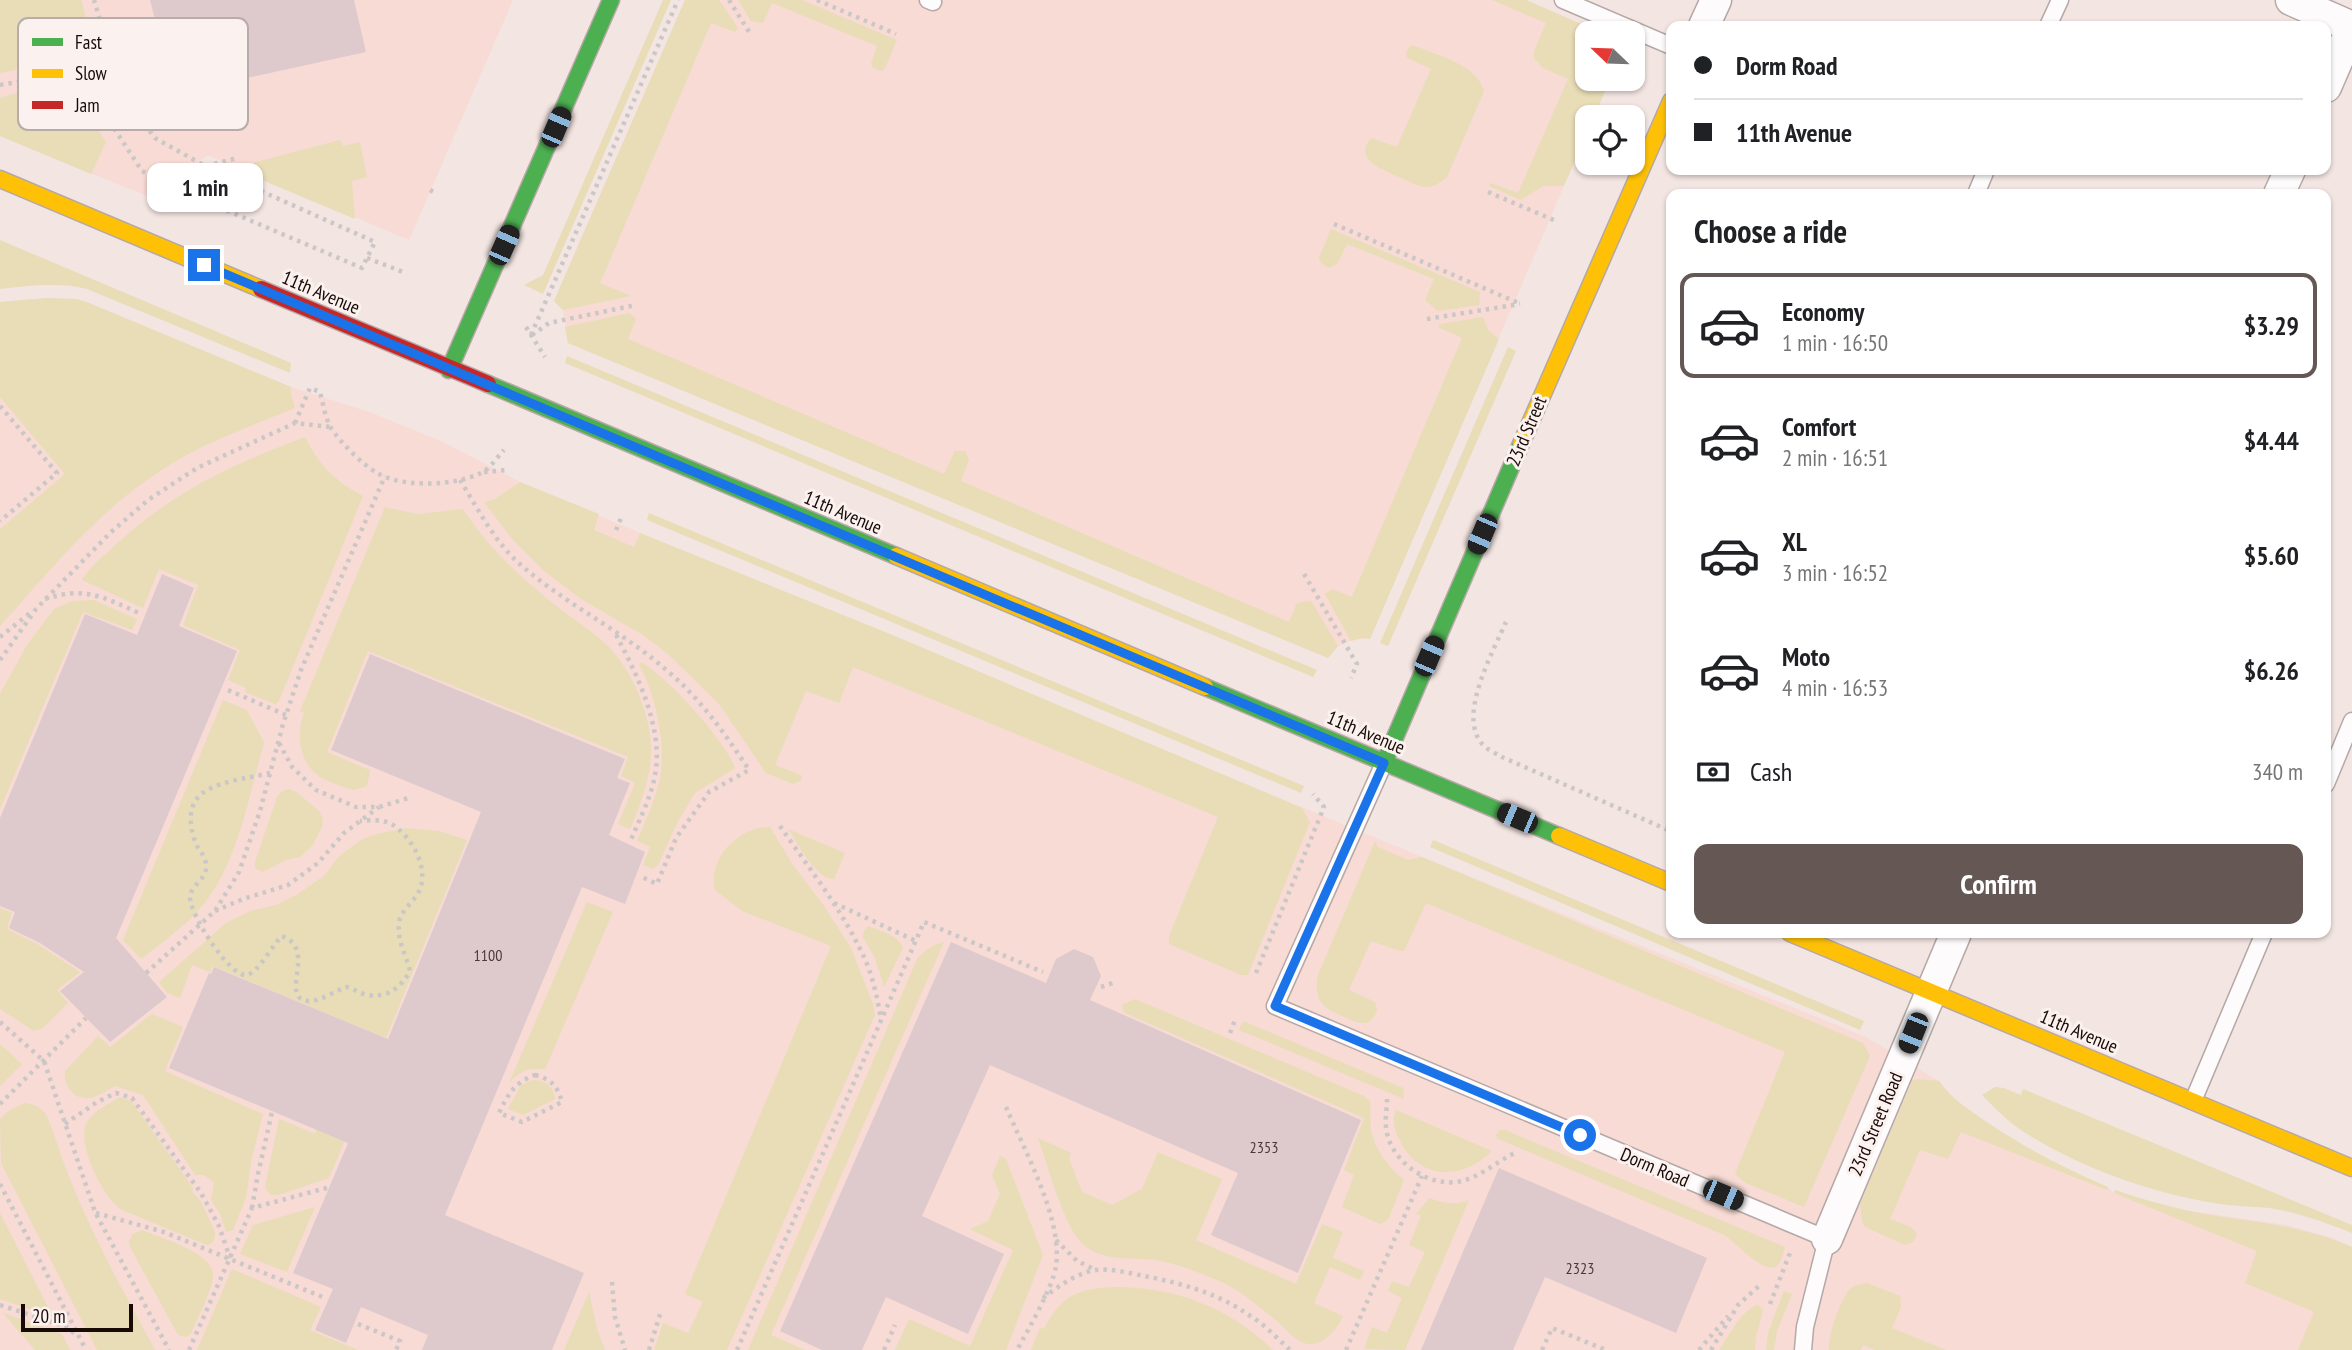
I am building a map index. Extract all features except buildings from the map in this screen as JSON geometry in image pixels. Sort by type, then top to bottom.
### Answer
[{"type":"main road","points":[[449,370],[611,0]]},
{"type":"main road","name":"23rd Street","points":[[1384,763],[1666,112]]},
{"type":"main road","name":"11th Avenue","points":[[0,179],[1666,881]]},
{"type":"main road","name":"11th Avenue","points":[[1802,938],[2352,1168]]},
{"type":"street","points":[[1706,21],[1716,0]]},
{"type":"street","points":[[2291,0],[2352,27],[2331,75]]},
{"type":"street","name":"23rd Street Road","points":[[1827,1239],[1953,938]]},
{"type":"lane","points":[[1563,0],[1666,44]]},
{"type":"lane","points":[[2050,21],[2060,0]]},
{"type":"lane","points":[[2331,772],[2352,721]]},
{"type":"lane","name":"Dorm Road","points":[[1384,763],[1275,1006],[1827,1239]]},
{"type":"lane","points":[[2193,1101],[2262,938]]},
{"type":"lane","points":[[1803,1350],[1805,1327],[1827,1239]]},
{"type":"path","points":[[94,0],[99,18]]},
{"type":"path","points":[[531,335],[678,0]]},
{"type":"path","points":[[729,0],[751,35]]},
{"type":"path","points":[[817,0],[896,34]]},
{"type":"path","points":[[0,85],[18,82]]},
{"type":"path","points":[[115,130],[142,171],[174,188],[362,268],[375,242],[205,166],[155,138],[149,130]]},
{"type":"path","points":[[205,166],[237,158]]},
{"type":"path","points":[[430,190],[437,194]]},
{"type":"path","points":[[1488,192],[1556,221]]},
{"type":"path","points":[[1334,223],[1521,304],[1427,319]]},
{"type":"path","points":[[366,258],[403,272]]},
{"type":"path","points":[[531,335],[549,323],[636,305]]},
{"type":"path","points":[[526,327],[545,357]]},
{"type":"path","points":[[295,423],[310,387],[320,392],[330,427],[377,473],[403,482],[422,483],[460,480],[483,472],[507,470]]},
{"type":"path","points":[[0,406],[57,473],[0,521]]},
{"type":"path","points":[[0,637],[36,608],[110,533],[148,500],[197,468],[295,423],[330,427]]},
{"type":"path","points":[[483,472],[504,450]]},
{"type":"path","points":[[146,972],[215,911],[239,872],[260,811],[301,670],[385,476]]},
{"type":"path","points":[[460,480],[493,534],[521,565],[664,667],[698,699],[723,729],[749,770],[709,792],[676,838],[657,884],[642,877]]},
{"type":"path","points":[[616,530],[622,516]]},
{"type":"path","points":[[1304,574],[1357,664],[1351,678]]},
{"type":"path","points":[[44,600],[66,592],[89,593],[139,613]]},
{"type":"path","points":[[0,660],[36,608]]},
{"type":"path","points":[[1506,622],[1476,694],[1473,712],[1478,740],[1502,757],[1666,829]]},
{"type":"path","points":[[614,632],[635,669],[657,751],[655,775],[630,842]]},
{"type":"path","points":[[228,690],[286,715]]},
{"type":"path","points":[[278,742],[292,767],[316,790],[356,807],[379,807],[408,798]]},
{"type":"path","points":[[270,774],[217,786],[196,799],[192,810],[192,835],[207,868],[204,876],[192,888],[190,899],[200,924],[232,968],[242,974],[250,975],[257,969],[282,936],[291,939],[296,945],[296,993],[303,999],[310,1001],[345,987],[366,995],[380,995],[394,991],[404,981],[410,971],[399,938],[400,920],[404,910],[421,889],[423,873],[419,857],[407,839],[392,824],[374,820],[360,821]]},
{"type":"path","points":[[1256,973],[1324,807],[1313,794]]},
{"type":"path","points":[[215,911],[288,885],[318,863],[344,834],[379,807]]},
{"type":"path","points":[[780,826],[832,902],[862,953],[876,991],[881,1020]]},
{"type":"path","points":[[832,902],[916,941]]},
{"type":"path","points":[[737,1350],[924,922],[1043,972]]},
{"type":"path","points":[[1101,987],[1112,983]]},
{"type":"path","points":[[0,1104],[86,1018]]},
{"type":"path","points":[[1230,1033],[1235,1020]]},
{"type":"path","points":[[0,1022],[44,1060],[95,1212],[169,1350]]},
{"type":"path","points":[[535,1075],[548,1078],[557,1087],[562,1102],[522,1122],[499,1113],[508,1093],[522,1080],[535,1075]]},
{"type":"path","points":[[65,1124],[97,1102],[116,1093],[132,1098],[201,1193],[219,1226],[230,1258]]},
{"type":"path","points":[[1387,1100],[1386,1129],[1397,1155],[1422,1176],[1435,1180],[1460,1181],[1482,1174],[1500,1160],[1515,1153]]},
{"type":"path","points":[[1006,1107],[1047,1203],[1056,1240],[1056,1268],[1017,1350]]},
{"type":"path","points":[[189,1350],[252,1208],[272,1112]]},
{"type":"path","points":[[1346,1350],[1422,1176]]},
{"type":"path","points":[[0,1184],[86,1350]]},
{"type":"path","points":[[252,1208],[330,1186]]},
{"type":"path","points":[[95,1212],[164,1232],[325,1298]]},
{"type":"path","points":[[1056,1240],[1077,1261],[1097,1270],[1125,1272],[1186,1284],[1225,1301],[1251,1315],[1290,1350]]},
{"type":"path","points":[[1770,1304],[1791,1250]]},
{"type":"path","points":[[1043,1298],[1066,1281],[1097,1270]]},
{"type":"path","points":[[612,1282],[615,1317],[625,1350]]},
{"type":"path","points":[[1699,1350],[1738,1305],[1760,1285]]},
{"type":"path","points":[[0,1305],[67,1327],[78,1337]]},
{"type":"path","points":[[1711,1350],[1738,1305]]},
{"type":"path","points":[[649,1350],[661,1311]]},
{"type":"path","points":[[358,1324],[400,1341],[396,1350]]},
{"type":"path","points":[[884,1350],[895,1325]]},
{"type":"path","points":[[1542,1350],[1552,1328],[1606,1350]]},
{"type":"shaded area","points":[[0,0],[513,0],[409,240],[208,155],[147,196],[0,136]]},
{"type":"shaded area","points":[[0,0],[81,0],[86,18],[18,18],[18,69],[0,73]]},
{"type":"shaded area","points":[[663,0],[671,0],[543,294],[524,285],[543,275]]},
{"type":"shaded area","points":[[685,0],[1526,0],[1575,21],[1575,91],[1605,91],[1599,105],[1575,105],[1575,160],[1370,639],[1356,639],[1338,646],[1328,658],[568,343],[563,310],[554,301]]},
{"type":"shaded area","points":[[685,0],[719,0],[738,28],[735,32],[711,23],[600,283],[631,296],[563,310],[554,301]]},
{"type":"shaded area","points":[[738,0],[802,0],[897,40],[882,71],[873,68],[871,64],[877,46],[772,3],[763,23],[751,21]]},
{"type":"shaded area","points":[[1492,0],[1526,0],[1575,21],[1575,91],[1605,91],[1599,105],[1575,105],[1575,160],[1564,186],[1543,186],[1521,200],[1489,186],[1491,183],[1518,193],[1568,79],[1543,68],[1534,58],[1534,51],[1546,23]]},
{"type":"shaded area","points":[[1410,46],[1456,62],[1473,74],[1484,91],[1447,177],[1436,185],[1427,187],[1379,168],[1365,152],[1371,138],[1397,147],[1431,69],[1407,58],[1406,53]]},
{"type":"shaded area","points":[[18,93],[18,130],[98,130],[106,142],[91,174],[0,136],[0,98]]},
{"type":"shaded area","points":[[340,140],[343,146],[360,142],[367,177],[352,181],[355,219],[233,168]]},
{"type":"shaded area","points":[[1331,229],[1480,292],[1479,305],[1438,311],[1425,300],[1434,279],[1347,244],[1337,264],[1328,268],[1319,258]]},
{"type":"shaded area","points":[[0,240],[291,363],[290,373],[87,289],[54,285],[0,289]]},
{"type":"shaded area","points":[[48,298],[89,303],[291,387],[372,413],[443,442],[520,482],[640,533],[1427,859],[1866,1037],[1939,1081],[1956,1101],[2006,1135],[2060,1167],[2108,1187],[2114,1193],[2183,1210],[2285,1225],[2333,1238],[2352,1247],[2352,1350],[0,1350],[0,302]]},
{"type":"shaded area","points":[[48,298],[77,299],[89,303],[291,387],[295,408],[192,452],[137,487],[75,543],[0,626],[0,529],[65,474],[0,397],[0,302]]},
{"type":"shaded area","points":[[629,313],[636,319],[628,339],[944,474],[955,451],[965,451],[969,460],[961,481],[1289,622],[1297,603],[1311,601],[1338,646],[1328,658],[568,343],[565,327]]},
{"type":"shaded area","points":[[1483,317],[1488,330],[1499,339],[1370,639],[1351,641],[1325,594],[1332,589],[1352,597],[1462,338],[1438,327],[1440,324]]},
{"type":"shaded area","points":[[1508,347],[1516,351],[1388,646],[1380,643]]},
{"type":"shaded area","points":[[567,356],[1317,670],[1313,677],[565,363]]},
{"type":"shaded area","points":[[305,437],[315,455],[329,471],[363,496],[281,696],[275,704],[245,692],[246,688],[228,680],[240,650],[183,625],[198,585],[159,569],[143,608],[82,580],[95,563],[133,529],[179,496],[252,458]]},
{"type":"shaded area","points":[[520,482],[599,514],[594,530],[634,547],[640,533],[895,636],[1302,808],[1310,822],[1248,975],[1241,975],[1169,944],[1169,936],[1218,817],[853,667],[839,703],[806,691],[775,765],[801,775],[802,780],[793,784],[766,773],[719,704],[668,654],[643,635],[581,599],[543,570],[512,539],[484,502],[493,500]]},
{"type":"shaded area","points":[[385,507],[417,514],[463,509],[494,549],[518,573],[616,655],[638,692],[650,734],[648,779],[630,829],[618,824],[635,783],[621,776],[628,757],[368,651],[327,752],[370,770],[367,786],[353,790],[337,785],[321,778],[308,765],[300,743],[304,713],[300,711]]},
{"type":"shaded area","points":[[649,513],[1304,786],[1301,793],[647,520]]},
{"type":"shaded area","points":[[94,600],[137,619],[132,630],[83,612],[0,809],[0,694],[27,645],[54,609],[72,601]]},
{"type":"shaded area","points":[[641,662],[694,710],[720,742],[735,768],[695,793],[677,823],[658,865],[653,869],[643,865],[650,847],[637,841],[657,792],[662,747],[656,710],[639,665]]},
{"type":"shaded area","points":[[223,700],[247,710],[264,743],[241,827],[225,869],[203,905],[181,927],[141,959],[123,940]]},
{"type":"shaded area","points":[[289,789],[319,811],[323,819],[322,827],[312,846],[300,857],[286,860],[263,872],[255,868],[255,862],[277,797],[282,791]]},
{"type":"shaded area","points":[[770,827],[851,948],[875,1015],[727,1350],[654,1350],[663,1323],[688,1333],[703,1302],[685,1294],[831,946],[742,911],[715,890],[716,867],[728,846],[747,832]]},
{"type":"shaded area","points":[[405,828],[439,831],[467,840],[386,1038],[213,966],[210,972],[192,965],[180,998],[167,993],[159,982],[226,923],[250,911],[276,905],[298,894],[325,875],[339,856],[361,840]]},
{"type":"shaded area","points":[[788,829],[845,853],[834,879],[827,878],[814,867]]},
{"type":"shaded area","points":[[1433,840],[1864,1021],[1860,1030],[1430,847]]},
{"type":"shaded area","points":[[1375,841],[1378,847],[1408,860],[1422,857],[1863,1043],[1870,1056],[1804,1207],[1746,1183],[1735,1174],[1785,1052],[1426,903],[1404,951],[1371,941],[1349,990],[1375,1002],[1377,1010],[1372,1020],[1356,1022],[1326,1007],[1317,992],[1318,975]]},
{"type":"shaded area","points":[[587,902],[613,912],[545,1069],[525,1070],[509,1083]]},
{"type":"shaded area","points":[[0,908],[12,913],[7,929],[39,945],[80,972],[57,990],[68,1003],[43,1028],[34,1031],[0,1009]]},
{"type":"shaded area","points":[[868,926],[898,940],[903,948],[884,987],[875,958],[863,937]]},
{"type":"shaded area","points":[[944,942],[771,1335],[805,1350],[748,1350],[918,957]]},
{"type":"shaded area","points":[[1135,999],[1364,1096],[1370,1101],[1371,1129],[1379,1151],[1404,1180],[1388,1220],[1380,1224],[1342,1207],[1354,1175],[1344,1170],[1364,1118],[1123,1012],[1122,1005]]},
{"type":"shaded area","points":[[152,1014],[183,1027],[165,1071],[263,1114],[251,1162],[246,1198],[233,1230],[226,1232],[220,1214],[211,1200],[214,1183],[204,1175],[195,1175],[143,1095],[115,1086],[94,1097],[82,1098],[76,1096],[66,1083],[65,1071],[98,1036],[110,1047]]},
{"type":"shaded area","points":[[1243,1021],[1403,1088],[1404,1099],[1239,1030]]},
{"type":"shaded area","points":[[0,1044],[22,1064],[0,1086]]},
{"type":"shaded area","points":[[533,1080],[548,1085],[555,1099],[523,1115],[508,1109],[521,1085]]},
{"type":"shaded area","points":[[1912,1081],[1939,1081],[1955,1099],[1988,1123],[2047,1158],[2108,1187],[2107,1190],[1961,1132],[1948,1159],[1920,1150],[1890,1219],[1911,1227],[1917,1234],[1913,1242],[1905,1245],[1865,1227],[1860,1204]]},
{"type":"shaded area","points":[[1995,1087],[2021,1095],[2023,1089],[2352,1225],[2352,1233],[2285,1211],[2227,1205],[2173,1195],[2091,1167],[2041,1142],[2008,1121],[1982,1095]]},
{"type":"shaded area","points":[[334,1089],[362,1100],[329,1178],[278,1195],[270,1195],[265,1187],[279,1119],[315,1134]]},
{"type":"shaded area","points":[[120,1097],[131,1101],[193,1188],[192,1192],[200,1200],[215,1232],[211,1244],[207,1245],[122,1210],[100,1183],[85,1145],[86,1124],[96,1112]]},
{"type":"shaded area","points":[[25,1103],[38,1106],[47,1116],[88,1221],[155,1350],[97,1350],[1,1163],[0,1119],[10,1110]]},
{"type":"shaded area","points":[[1396,1110],[1492,1151],[1480,1161],[1454,1172],[1440,1172],[1428,1168],[1416,1162],[1398,1137],[1394,1124]]},
{"type":"shaded area","points":[[1500,1130],[1785,1247],[1780,1261],[1775,1267],[1764,1266],[1724,1235],[1501,1140],[1496,1135]]},
{"type":"shaded area","points":[[1038,1138],[1071,1153],[1069,1158],[1082,1192],[1112,1205],[1142,1189],[1158,1152],[1222,1179],[1196,1240],[1296,1284],[1322,1224],[1343,1232],[1333,1258],[1364,1271],[1360,1280],[1330,1267],[1314,1303],[1343,1316],[1338,1326],[1320,1342],[1303,1343],[1230,1286],[1163,1261],[1109,1256],[1084,1245],[1070,1226],[1057,1196]]},
{"type":"shaded area","points":[[1000,1156],[1006,1159],[1043,1255],[1006,1350],[895,1350],[909,1319],[970,1346],[1013,1250],[970,1229],[988,1221],[1000,1194],[992,1175]]},
{"type":"shaded area","points":[[2115,1190],[2193,1212],[2298,1229],[2352,1247],[2352,1350],[2298,1350],[2314,1312],[2245,1283],[2257,1251],[2114,1193]]},
{"type":"shaded area","points":[[1430,1198],[1449,1203],[1469,1200],[1405,1350],[1364,1349],[1372,1327],[1387,1333],[1402,1298],[1388,1291],[1392,1281],[1409,1287],[1425,1252],[1409,1245],[1421,1216],[1416,1214]]},
{"type":"shaded area","points":[[315,1207],[287,1272],[240,1254],[253,1225]]},
{"type":"shaded area","points":[[0,1213],[53,1317],[0,1299]]},
{"type":"shaded area","points":[[142,1230],[196,1253],[211,1268],[213,1276],[210,1290],[187,1337],[177,1333],[130,1247],[129,1241],[133,1234]]},
{"type":"shaded area","points":[[232,1269],[321,1307],[310,1330],[358,1350],[197,1350]]},
{"type":"shaded area","points":[[1867,1283],[1900,1296],[1901,1307],[1892,1328],[1946,1350],[1875,1350],[1863,1345],[1860,1350],[1829,1350],[1833,1327],[1846,1294],[1850,1289]]},
{"type":"shaded area","points":[[1114,1287],[1158,1291],[1200,1302],[1238,1322],[1273,1350],[1031,1350],[1040,1328],[1044,1329],[1057,1309],[1071,1296],[1089,1290]]},
{"type":"shaded area","points":[[1784,1291],[1792,1294],[1777,1331],[1774,1350],[1766,1350],[1768,1333]]},
{"type":"shaded area","points":[[589,1292],[597,1329],[605,1350],[564,1350]]},
{"type":"shaded area","points":[[1758,1305],[1763,1310],[1755,1350],[1719,1350],[1741,1317]]},
{"type":"shaded area","points":[[3,1313],[62,1334],[70,1350],[35,1350]]},
{"type":"traffic: fast","points":[[449,370],[611,0]]},
{"type":"traffic: fast","points":[[488,384],[896,556]]},
{"type":"traffic: fast","points":[[1384,763],[1521,444]]},
{"type":"traffic: fast","points":[[1205,687],[1559,836]]},
{"type":"traffic: slow","points":[[1521,444],[1666,112]]},
{"type":"traffic: slow","points":[[0,179],[261,289]]},
{"type":"traffic: slow","points":[[896,556],[1205,687]]},
{"type":"traffic: slow","points":[[1559,836],[1666,881]]},
{"type":"traffic: slow","points":[[1802,938],[2352,1168]]},
{"type":"traffic: jam","points":[[261,289],[488,384]]},
{"type":"route","points":[[204,265],[1384,763],[1275,1006],[1580,1135]]}]
